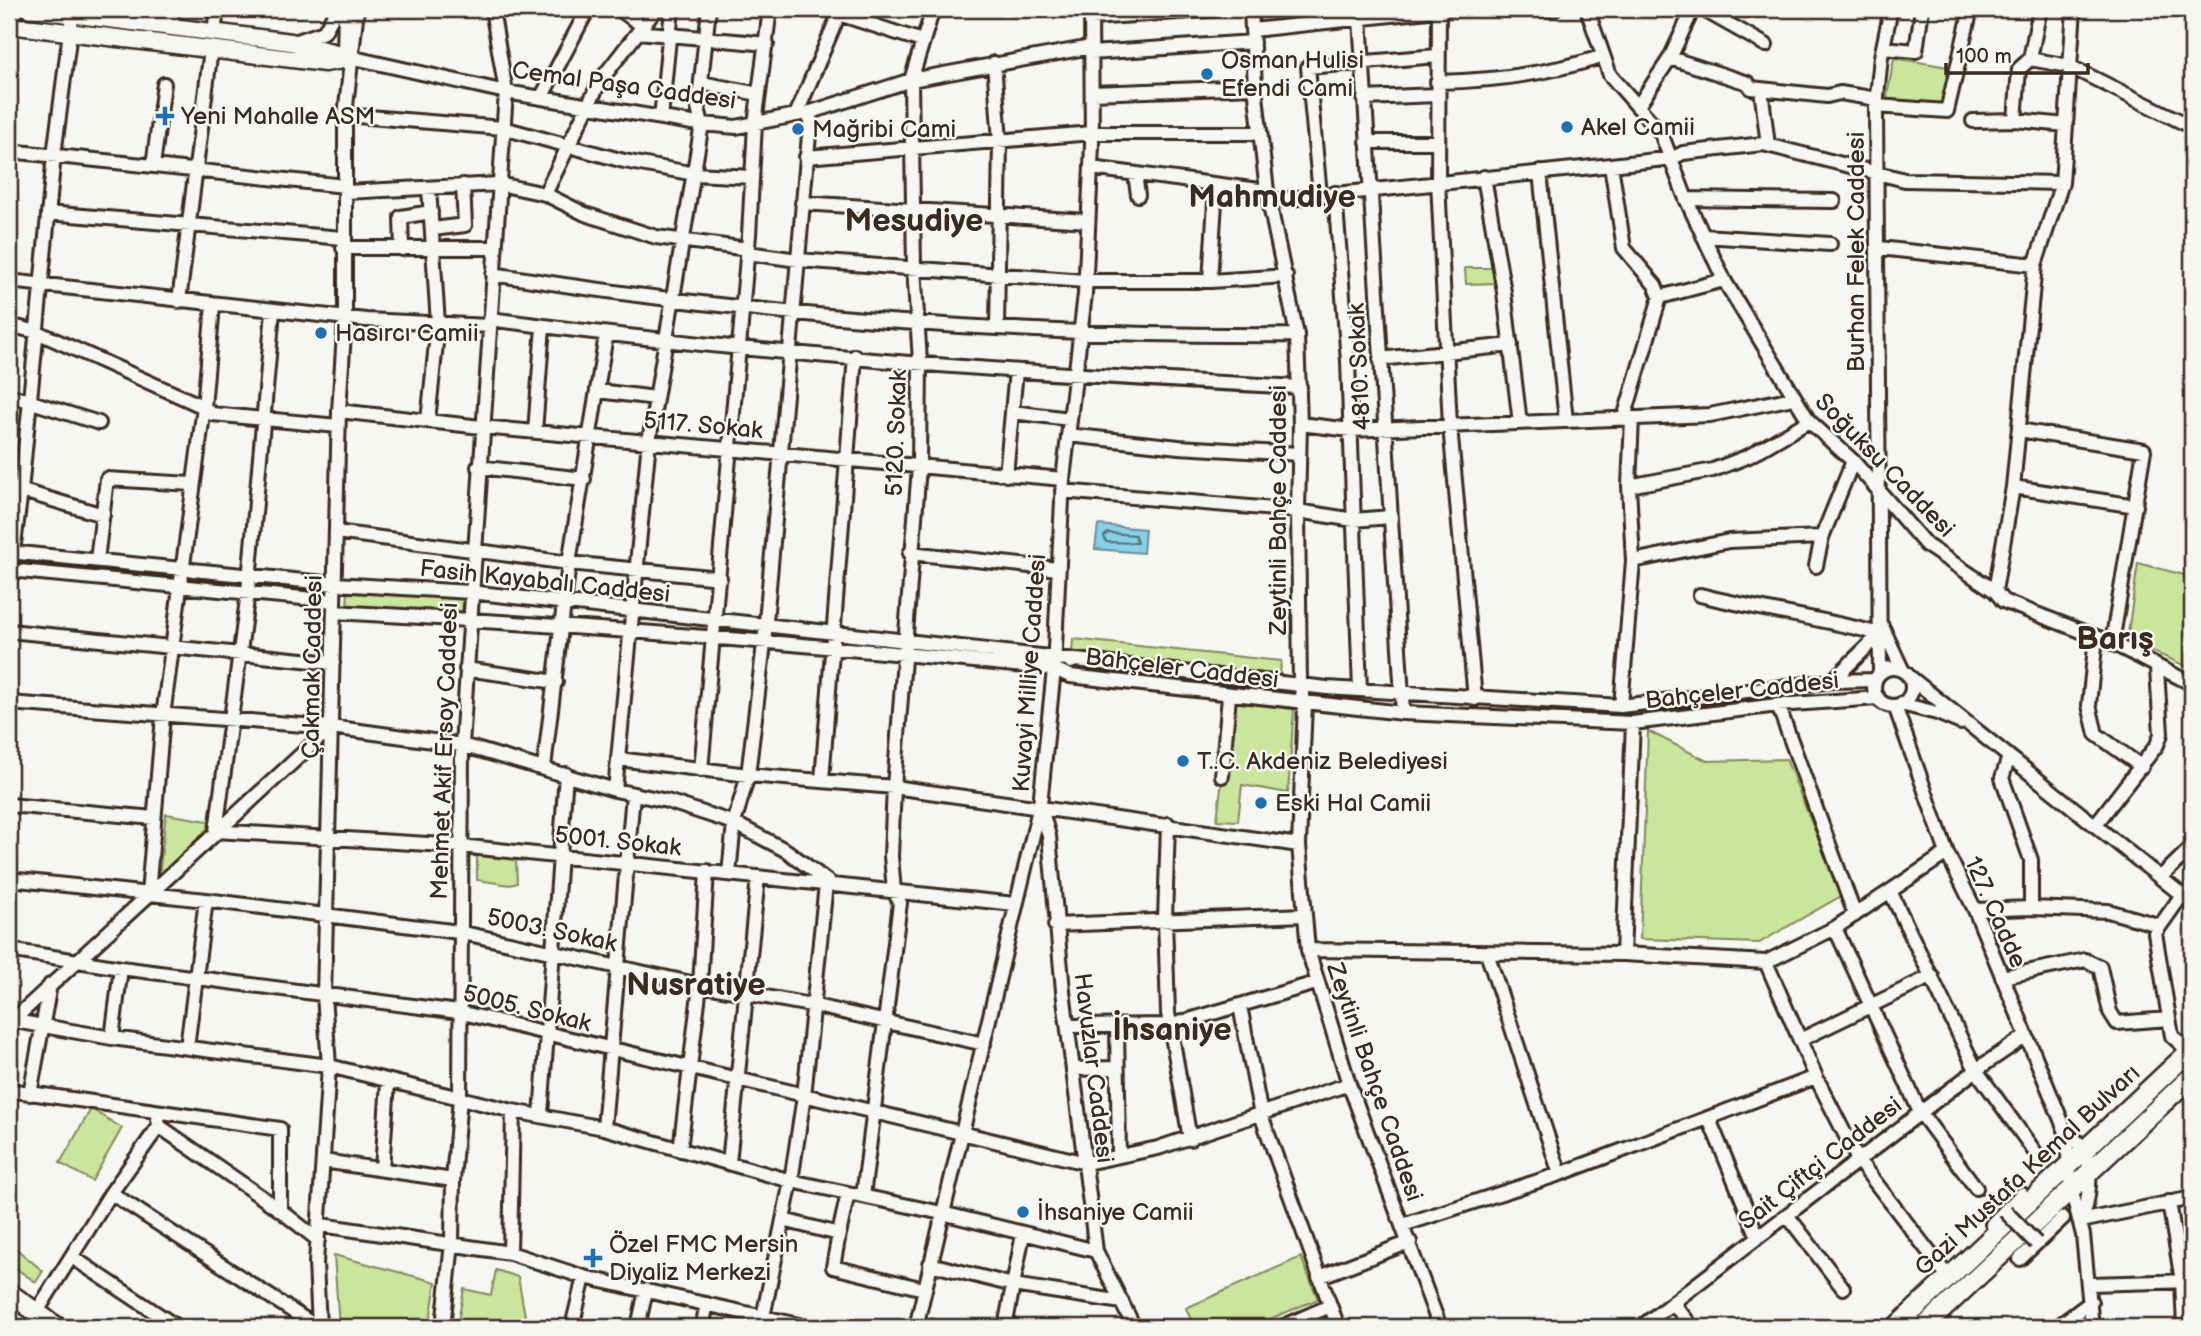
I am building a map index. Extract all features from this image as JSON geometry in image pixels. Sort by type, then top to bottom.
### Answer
[{"type":"highway","name":"Gazi Mustafa Kemal Bulvarı","points":[[1896,1327],[2191,1051]]},
{"type":"highway","name":"Gazi Mustafa Kemal Bulvarı","points":[[1924,1327],[2035,1221],[2192,1078]]},
{"type":"highway","points":[[9,1293],[57,1327]]},
{"type":"main road","name":"Cemal Paşa Caddesi","points":[[30,9],[93,12],[177,28],[213,41],[325,64],[347,53]]},
{"type":"main road","name":"Cemal Paşa Caddesi","points":[[9,24],[69,32],[213,41],[291,42],[347,53]]},
{"type":"street","points":[[166,9],[177,28]]},
{"type":"street","points":[[179,301],[217,9]]},
{"type":"street","points":[[291,42],[324,32],[337,9]]},
{"type":"street","name":"Çakmak Caddesi","points":[[318,1327],[318,1240],[329,1066],[324,995],[338,426],[345,317],[345,9]]},
{"type":"street","name":"Çakmak Caddesi","points":[[347,53],[357,9]]},
{"type":"street","name":"Mehmet Akif Ersoy Caddesi","points":[[443,1327],[452,1243],[453,1180],[460,1098],[460,846],[468,619],[506,92],[492,9]]},
{"type":"street","points":[[541,98],[588,9]]},
{"type":"street","points":[[619,9],[640,29],[669,36],[767,44]]},
{"type":"street","points":[[545,194],[600,80],[656,9]]},
{"type":"street","points":[[661,118],[672,9]]},
{"type":"street","points":[[615,790],[649,441],[702,124],[698,108],[709,9]]},
{"type":"street","points":[[701,770],[715,639],[748,251],[755,124],[770,9]]},
{"type":"street","name":"5120. Sokak","points":[[863,1196],[871,1111],[900,904],[894,891],[891,856],[894,787],[906,647],[910,553],[919,467],[920,362],[914,267],[911,80],[933,9]]},
{"type":"street","points":[[1091,14],[1222,9]]},
{"type":"street","name":"Zeytinli Bahçe Caddesi","points":[[1251,9],[1259,133],[1268,196],[1297,335],[1300,387],[1300,685],[1305,704],[1299,845],[1308,950],[1349,1084],[1440,1327]]},
{"type":"street","points":[[1439,9],[1438,181],[1449,352],[1450,426],[1475,699]]},
{"type":"street","name":"Cemal Paşa Caddesi","points":[[347,53],[506,92],[661,118],[736,127],[811,112],[911,80],[994,63],[1091,50],[1253,36],[1360,18],[1447,9]]},
{"type":"street","points":[[1514,9],[1554,9]]},
{"type":"street","name":"Soğuksu Caddesi","points":[[1587,9],[1601,57],[1619,89],[1661,133],[1673,158],[1686,199],[1724,280],[1809,421],[1853,461],[1926,545],[1995,591],[2003,601],[2112,643],[2192,684]]},
{"type":"street","points":[[1638,106],[1670,58],[1693,9]]},
{"type":"street","points":[[1702,9],[1766,45]]},
{"type":"street","name":"Burhan Felek Caddesi","points":[[1877,676],[1880,628],[1876,486],[1879,248],[1877,102],[1883,48],[1891,9]]},
{"type":"street","points":[[1883,48],[1916,51],[1922,9]]},
{"type":"street","points":[[1670,58],[1761,89],[1827,96],[1840,93],[1877,102],[1947,111],[1970,9]]},
{"type":"street","points":[[2015,120],[2019,69],[2030,60],[2040,9]]},
{"type":"street","points":[[1995,591],[2019,430],[2035,265],[2062,183],[2074,9]]},
{"type":"street","points":[[9,574],[15,489],[29,402],[54,155],[73,11]]},
{"type":"street","points":[[796,115],[839,14],[922,41]]},
{"type":"street","name":"Kuvayi Milliye Caddesi","points":[[916,1325],[1040,805],[1054,663],[1063,485],[1082,331],[1092,133],[1091,14]]},
{"type":"street","name":"4810. Sokak","points":[[1360,18],[1384,428],[1404,693],[1403,713]]},
{"type":"street","points":[[1320,195],[1308,67],[1437,55]]},
{"type":"street","points":[[1364,98],[1519,77],[1566,68],[1601,57]]},
{"type":"street","points":[[2030,60],[2069,66],[2192,127]]},
{"type":"street","points":[[994,63],[1000,141],[996,216],[997,327]]},
{"type":"street","points":[[701,83],[759,93]]},
{"type":"street","points":[[153,166],[164,84]]},
{"type":"street","points":[[1092,93],[1255,87]]},
{"type":"street","points":[[1761,89],[1768,145]]},
{"type":"street","points":[[729,874],[734,823],[748,775],[764,644],[792,351],[811,112]]},
{"type":"street","points":[[345,115],[503,128],[624,161],[695,174],[752,177]]},
{"type":"street","points":[[1973,121],[2015,120],[2066,125]]},
{"type":"street","points":[[806,157],[1092,133],[1259,133]]},
{"type":"street","points":[[1367,142],[1438,142]]},
{"type":"street","points":[[1091,168],[1268,196],[1320,195],[1611,165],[1673,158],[1683,153],[1768,145],[1905,180],[2062,183]]},
{"type":"street","points":[[9,151],[345,189],[499,184],[545,194],[585,214],[656,237],[798,260],[1085,281],[1210,281],[1286,276]]},
{"type":"street","points":[[1611,165],[1625,248],[1655,285],[1660,297],[1628,418],[1633,561],[1621,706]]},
{"type":"street","points":[[1540,172],[1566,421]]},
{"type":"street","points":[[1135,174],[1138,195]]},
{"type":"street","points":[[1484,177],[1511,345],[1520,423]]},
{"type":"street","points":[[433,229],[465,225],[463,185]]},
{"type":"street","points":[[1210,281],[1216,186]]},
{"type":"street","points":[[428,421],[439,324],[429,188]]},
{"type":"street","points":[[1335,193],[1351,430],[1360,690]]},
{"type":"street","points":[[1686,199],[1834,201]]},
{"type":"street","points":[[802,203],[1088,221]]},
{"type":"street","points":[[402,249],[401,217],[431,212]]},
{"type":"street","points":[[48,213],[188,225],[402,249],[495,248]]},
{"type":"street","points":[[1703,236],[1830,244]]},
{"type":"street","points":[[1879,248],[2035,265]]},
{"type":"street","points":[[493,274],[673,302],[794,315],[1082,331],[1297,335]]},
{"type":"street","points":[[1660,297],[1724,280]]},
{"type":"street","points":[[9,281],[41,287],[345,317],[439,324],[543,326],[665,341],[1076,376],[1300,387]]},
{"type":"street","points":[[148,894],[163,716],[204,407],[213,305]]},
{"type":"street","points":[[216,831],[248,592],[273,311]]},
{"type":"street","points":[[9,325],[37,332],[204,407],[212,414],[338,426]]},
{"type":"street","points":[[535,432],[543,326]]},
{"type":"street","points":[[544,767],[569,563],[606,335]]},
{"type":"street","points":[[1380,359],[1511,345]]},
{"type":"street","points":[[822,780],[855,356]]},
{"type":"street","points":[[1006,475],[1016,371]]},
{"type":"street","points":[[598,391],[656,398]]},
{"type":"street","points":[[9,395],[99,423]]},
{"type":"street","points":[[1300,424],[1351,430],[1710,415],[1793,398]]},
{"type":"street","name":"5117. Sokak","points":[[339,411],[481,427],[1006,475],[1063,485],[1298,511],[1354,520],[1390,517]]},
{"type":"street","points":[[1012,412],[1070,419]]},
{"type":"street","points":[[1629,486],[1713,470],[1749,456],[1809,421]]},
{"type":"street","points":[[2019,430],[2144,450],[2112,643]]},
{"type":"street","points":[[1068,435],[1179,447],[1299,454]]},
{"type":"street","points":[[1816,566],[1822,537],[1853,461]]},
{"type":"street","points":[[478,467],[583,479]]},
{"type":"street","points":[[97,561],[107,479],[192,484]]},
{"type":"street","points":[[2012,487],[2136,506]]},
{"type":"street","points":[[15,489],[103,515]]},
{"type":"street","points":[[336,532],[569,563],[720,578]]},
{"type":"street","points":[[1633,561],[1729,541],[1822,537]]},
{"type":"street","name":"Fasih Kayabalı Caddesi","points":[[10,552],[335,584],[470,593],[834,633],[906,647],[1054,663],[1076,660]]},
{"type":"street","points":[[910,553],[1058,569]]},
{"type":"street","name":"Fasih Kayabalı Caddesi","points":[[9,574],[248,592],[334,606],[833,650],[906,647]]},
{"type":"street","points":[[1700,595],[1760,610],[1880,628]]},
{"type":"street","points":[[1880,628],[1912,690],[1898,705]]},
{"type":"street","points":[[1832,681],[1880,628]]},
{"type":"street","points":[[9,631],[333,663]]},
{"type":"street","points":[[2096,637],[2089,705],[2096,734],[2142,767]]},
{"type":"street","name":"Bahçeler Caddesi","points":[[1076,660],[1300,685],[1475,699],[1621,706],[1877,676]]},
{"type":"street","name":"Bahçeler Caddesi","points":[[1054,663],[1070,676],[1305,704],[1403,713],[1633,723],[1778,705],[1878,698]]},
{"type":"street","points":[[1968,726],[1937,713],[1878,698],[1877,676],[1889,668],[1906,674],[1949,706],[1968,726],[2189,898],[2158,925],[2155,949],[2172,1036],[2191,1051]]},
{"type":"street","points":[[2096,824],[2142,767],[2161,734],[2157,668]]},
{"type":"street","points":[[466,669],[556,682]]},
{"type":"street","points":[[1222,776],[1229,696]]},
{"type":"street","points":[[9,703],[331,727],[462,745],[734,823],[787,851],[829,884],[816,1006],[790,1181],[762,1322]]},
{"type":"street","points":[[1778,705],[1855,915]]},
{"type":"street","name":"127. Cadde","points":[[1898,705],[1947,853],[1975,910],[2066,1132]]},
{"type":"street","points":[[1623,954],[1633,723]]},
{"type":"street","points":[[10,1022],[331,727]]},
{"type":"street","points":[[2009,757],[2002,778],[2031,860],[2031,908]]},
{"type":"street","points":[[618,759],[1040,805],[1299,845]]},
{"type":"street","points":[[541,1115],[566,774]]},
{"type":"street","points":[[604,1128],[633,794]]},
{"type":"street","points":[[9,805],[154,818]]},
{"type":"street","name":"Havuzlar Caddesi","points":[[1040,805],[1049,836],[1055,925],[1096,1251],[1134,1327]]},
{"type":"street","points":[[1168,824],[1164,919],[1168,1013],[1190,1139]]},
{"type":"street","name":"5001. Sokak","points":[[216,831],[460,846],[1015,904]]},
{"type":"street","points":[[2162,876],[2192,847]]},
{"type":"street","points":[[1308,950],[1623,954],[1766,961],[1835,928],[1947,853]]},
{"type":"street","points":[[680,1150],[700,985],[707,872]]},
{"type":"street","points":[[729,1163],[758,877]]},
{"type":"street","name":"5003. Sokak","points":[[9,879],[326,914],[459,932],[700,985],[816,1006],[984,1044]]},
{"type":"street","points":[[1890,891],[1976,1069],[2040,1159]]},
{"type":"street","points":[[187,1047],[206,900]]},
{"type":"street","points":[[1975,910],[2031,908],[2108,911],[2158,925]]},
{"type":"street","points":[[1055,925],[1305,915]]},
{"type":"street","points":[[1835,928],[1920,1112],[1976,1188]]},
{"type":"street","name":"5005. Sokak","points":[[9,950],[121,968],[459,1012],[547,1036],[689,1067],[1086,1163]]},
{"type":"street","points":[[1487,953],[1560,1174]]},
{"type":"street","points":[[2003,977],[2085,960],[2100,967],[2110,1012],[2117,1023],[2168,1018]]},
{"type":"street","points":[[1766,961],[1816,1077],[1858,1160],[1949,1278]]},
{"type":"street","points":[[112,1038],[121,968]]},
{"type":"street","points":[[1800,1040],[1932,976]]},
{"type":"street","points":[[1069,1026],[1172,1025],[1316,983]]},
{"type":"street","points":[[30,1094],[50,985]]},
{"type":"street","points":[[1240,1006],[1261,1115],[1338,1327]]},
{"type":"street","points":[[10,1022],[329,1066],[513,1111],[604,1128],[790,1181],[942,1213],[1096,1251]]},
{"type":"street","points":[[1117,1026],[1119,1156]]},
{"type":"street","name":"Sait Çiftçi Caddesi","points":[[1641,1327],[1976,1069],[2026,1036]]},
{"type":"street","points":[[1074,1069],[1117,1068]]},
{"type":"street","points":[[1403,1225],[1560,1174],[1816,1077]]},
{"type":"street","points":[[382,1169],[388,1082]]},
{"type":"street","points":[[1086,1163],[1190,1139],[1349,1084]]},
{"type":"street","points":[[9,1090],[280,1129],[280,1210]]},
{"type":"street","points":[[36,1313],[111,1194],[159,1126],[158,1110]]},
{"type":"street","points":[[510,1253],[513,1111]]},
{"type":"street","points":[[1709,1119],[1758,1237]]},
{"type":"street","points":[[159,1126],[280,1210],[318,1240]]},
{"type":"street","points":[[2066,1132],[2085,1149],[2088,1172],[2086,1210],[2081,1221]]},
{"type":"street","points":[[2066,1132],[2071,1188],[2084,1235],[2092,1327]]},
{"type":"street","points":[[323,1161],[453,1180]]},
{"type":"street","points":[[848,1193],[833,1266],[924,1289]]},
{"type":"street","points":[[111,1194],[318,1327]]},
{"type":"street","points":[[1992,1224],[2022,1194]]},
{"type":"street","points":[[2081,1221],[2192,1198]]},
{"type":"street","points":[[2169,1202],[2187,1281],[2185,1327]]},
{"type":"street","points":[[2005,1211],[2036,1244]]},
{"type":"street","points":[[1787,1215],[1843,1288]]},
{"type":"street","points":[[2035,1221],[2050,1216],[2063,1218],[2076,1225],[2084,1235]]},
{"type":"street","points":[[2020,1259],[2063,1218]]},
{"type":"street","points":[[783,1220],[839,1234]]},
{"type":"street","points":[[321,1225],[510,1253],[584,1277],[707,1304],[762,1322],[808,1327]]},
{"type":"street","points":[[1005,1327],[1023,1234]]},
{"type":"street","points":[[1319,1277],[1410,1242]]},
{"type":"street","points":[[72,1257],[177,1327]]},
{"type":"street","points":[[930,1264],[1013,1284],[1122,1302]]},
{"type":"street","points":[[572,1327],[584,1277]]},
{"type":"street","points":[[2090,1284],[2187,1281]]},
{"type":"street","points":[[638,1327],[646,1290]]},
{"type":"street","points":[[1673,1303],[1692,1327]]},
{"type":"street","points":[[2057,1327],[2091,1303]]},
{"type":"street","points":[[702,1327],[707,1304]]},
{"type":"street","points":[[1282,1327],[1330,1306]]},
{"type":"street","points":[[916,1325],[933,1327]]},
{"type":"green space","points":[[1894,58],[1948,67],[1951,73],[1943,105],[1889,100],[1887,96]]},
{"type":"green space","points":[[1465,268],[1495,268],[1498,283],[1466,284]]},
{"type":"green space","points":[[2138,563],[2192,577],[2192,669],[2127,640]]},
{"type":"green space","points":[[348,588],[463,595],[462,615],[347,610]]},
{"type":"green space","points":[[1073,639],[1281,661],[1280,675],[1072,652]]},
{"type":"green space","points":[[1232,700],[1294,708],[1288,793],[1242,785],[1238,821],[1217,820]]},
{"type":"green space","points":[[1648,731],[1707,761],[1786,759],[1841,896],[1759,943],[1640,939]]},
{"type":"green space","points":[[166,814],[214,822],[159,877]]},
{"type":"green space","points":[[477,853],[516,859],[517,883],[510,885],[477,880]]},
{"type":"green space","points":[[91,1109],[122,1128],[92,1181],[60,1163]]},
{"type":"green space","points":[[9,1243],[43,1271],[36,1282],[9,1264]]},
{"type":"green space","points":[[334,1255],[436,1282],[429,1327],[339,1327]]},
{"type":"green space","points":[[1301,1257],[1318,1299],[1251,1327],[1194,1327],[1186,1308]]},
{"type":"green space","points":[[496,1270],[518,1277],[527,1327],[457,1327],[464,1289],[491,1295]]},
{"type":"water","points":[[1098,525],[1145,529],[1143,553],[1095,549]]},
{"type":"place","name":"Osman Hulisi Efendi Cami","points":[[1207,74]]},
{"type":"place","name":"Yeni Mahalle ASM","points":[[165,116]]},
{"type":"place","name":"Akel Camii","points":[[1567,127]]},
{"type":"place","name":"Mağribi Cami","points":[[798,129]]},
{"type":"place","name":"Hasırcı Camii","points":[[321,333]]},
{"type":"place","name":"T..C. Akdeniz Belediyesi","points":[[1183,761]]},
{"type":"place","name":"Eski Hal Camii","points":[[1261,803]]},
{"type":"place","name":"İhsaniye Camii","points":[[1023,1212]]},
{"type":"place","name":"Özel FMC Mersin Diyaliz Merkezi","points":[[593,1258]]},
{"type":"district","name":"Mahmudiye","points":[[1272,196]]},
{"type":"district","name":"Mesudiye","points":[[914,220]]},
{"type":"district","name":"Barış","points":[[2115,638]]},
{"type":"district","name":"Nusratiye","points":[[696,984]]},
{"type":"district","name":"İhsaniye","points":[[1172,1029]]}]
